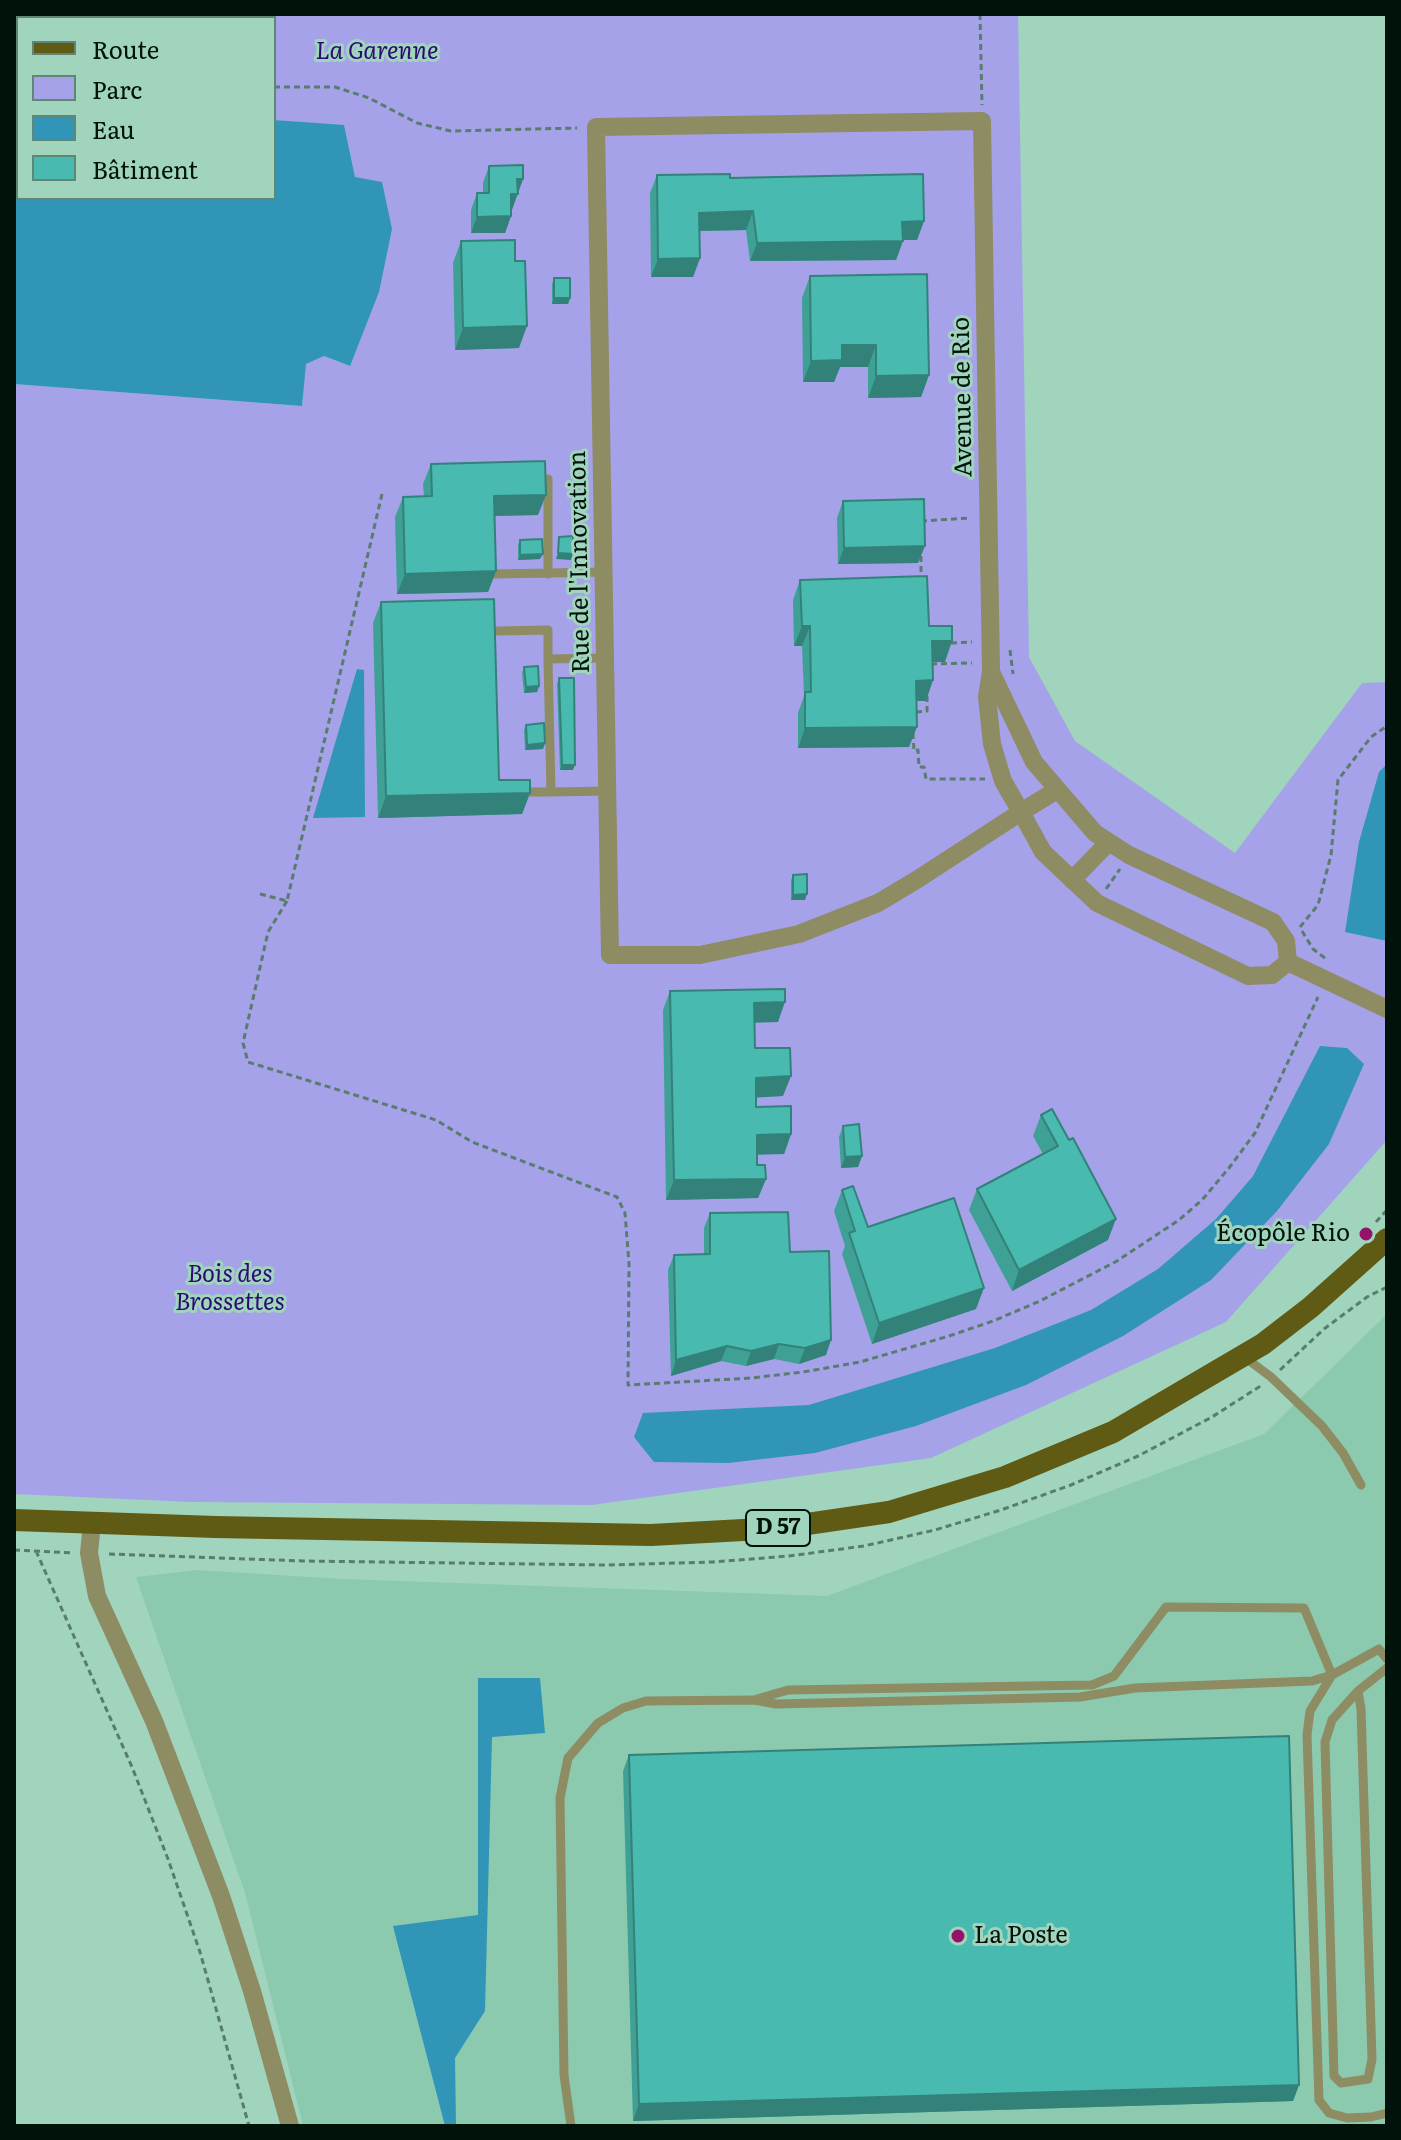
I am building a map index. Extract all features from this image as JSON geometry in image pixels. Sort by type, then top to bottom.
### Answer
[{"type":"main road","name":"D 57","points":[[14,1520],[651,1535],[780,1528],[889,1512],[1005,1477],[1113,1432],[1243,1356],[1311,1307],[1387,1239]]},
{"type":"street","points":[[596,127],[982,121]]},
{"type":"street","name":"Avenue de Rio","points":[[982,121],[984,668],[992,744],[1013,818],[1043,852],[1097,903],[1248,976],[1272,975],[1288,962],[1286,941],[1273,922],[1129,855],[1095,833],[1034,762],[984,668]]},
{"type":"street","name":"Rue de l'Innovation","points":[[596,127],[610,955],[700,955],[799,934],[878,903],[1013,818]]},
{"type":"street","points":[[1013,818],[1057,790]]},
{"type":"street","points":[[1072,880],[1109,842]]},
{"type":"street","points":[[1288,962],[1387,1009]]},
{"type":"street","points":[[92,1523],[89,1553],[97,1596],[154,1721],[221,1896],[290,2126]]},
{"type":"lane","points":[[548,479],[548,574]]},
{"type":"lane","points":[[494,574],[604,572]]},
{"type":"lane","points":[[498,631],[548,630],[551,792]]},
{"type":"lane","points":[[548,659],[605,658]]},
{"type":"lane","points":[[511,792],[608,791]]},
{"type":"lane","points":[[1243,1356],[1271,1377],[1322,1426],[1343,1453],[1361,1485]]},
{"type":"lane","points":[[754,1700],[788,1690],[1092,1685],[1114,1676],[1166,1607],[1304,1608],[1332,1675]]},
{"type":"lane","points":[[571,2126],[564,2075],[560,1798],[568,1758],[598,1723],[623,1708],[646,1701],[754,1700],[776,1704],[1080,1697],[1135,1688],[1312,1681],[1332,1675],[1379,1649],[1387,1659]]},
{"type":"lane","points":[[1358,1691],[1372,2059],[1368,2079],[1341,2083],[1334,2076],[1325,1742],[1332,1720],[1358,1691],[1387,1668]]},
{"type":"lane","points":[[1332,1675],[1310,1711],[1307,1735],[1319,2100],[1329,2113],[1347,2118],[1387,2113]]},
{"type":"path","points":[[980,14],[982,121]]},
{"type":"path","points":[[276,87],[335,87],[369,98],[417,123],[451,131],[596,127]]},
{"type":"path","points":[[382,494],[287,901],[268,932],[243,1043],[248,1062],[436,1120],[472,1142],[617,1197],[625,1213],[629,1264],[628,1385],[751,1378],[860,1362],[993,1321],[1040,1301],[1117,1261],[1179,1220],[1202,1200],[1229,1168],[1255,1133],[1319,993]]},
{"type":"path","points":[[920,511],[920,521],[973,518]]},
{"type":"path","points":[[921,551],[921,581]]},
{"type":"path","points":[[950,643],[975,641]]},
{"type":"path","points":[[1010,647],[1013,676]]},
{"type":"path","points":[[926,664],[984,668]]},
{"type":"path","points":[[912,712],[927,711],[927,695]]},
{"type":"path","points":[[913,725],[914,751],[918,750],[919,767],[924,767],[926,779],[988,779]]},
{"type":"path","points":[[1300,927],[1318,905],[1322,893],[1331,855],[1338,780],[1371,737],[1387,726]]},
{"type":"path","points":[[1097,903],[1129,855]]},
{"type":"path","points":[[260,894],[287,901]]},
{"type":"path","points":[[1294,919],[1313,949],[1329,962]]},
{"type":"path","points":[[36,1551],[132,1767],[168,1859],[200,1952],[249,2126]]},
{"type":"shaded area","points":[[1387,1314],[1387,2126],[303,2126],[246,1896],[136,1577],[197,1570],[343,1579],[827,1596],[1264,1434]]},
{"type":"green space","points":[[14,14],[1018,14],[1029,657],[1075,741],[1235,853],[1362,683],[1387,682],[1387,1140],[1226,1322],[931,1458],[592,1505],[191,1502],[14,1494],[14,384],[302,406],[305,364],[324,356],[349,366],[355,177],[344,126],[276,120],[276,16],[16,16],[14,74]]},
{"type":"water","points":[[14,74],[16,200],[276,200],[276,120],[344,125],[355,177],[382,182],[392,229],[379,292],[350,366],[324,356],[306,364],[302,406],[14,384]]},
{"type":"water","points":[[357,669],[364,670],[365,817],[313,818]]},
{"type":"water","points":[[1387,764],[1387,941],[1345,932],[1359,842],[1379,772]]},
{"type":"water","points":[[1320,1046],[1347,1048],[1364,1064],[1329,1144],[1277,1211],[1211,1280],[1123,1336],[1026,1385],[916,1426],[815,1453],[728,1463],[654,1462],[634,1437],[643,1413],[809,1405],[995,1348],[1091,1310],[1158,1269],[1216,1219],[1253,1176]]},
{"type":"water","points":[[478,1678],[540,1678],[545,1733],[492,1737],[485,2011],[455,2058],[456,2126],[445,2126],[393,1926],[478,1915]]},
{"type":"building","points":[[523,165],[523,179],[517,179],[518,194],[511,194],[511,216],[477,217],[477,193],[489,193],[489,166]]},
{"type":"building","points":[[730,174],[730,178],[923,174],[924,221],[902,222],[903,241],[757,243],[753,211],[699,213],[700,258],[658,259],[657,175]]},
{"type":"building","points":[[515,240],[515,261],[525,261],[527,326],[463,328],[461,241]]},
{"type":"building","points":[[927,274],[929,375],[876,376],[876,345],[842,345],[842,360],[811,361],[810,276]]},
{"type":"building","points":[[554,278],[570,278],[570,298],[554,298]]},
{"type":"building","points":[[545,461],[546,495],[494,496],[496,571],[405,574],[403,497],[432,496],[431,464]]},
{"type":"building","points":[[924,499],[925,546],[844,548],[843,501]]},
{"type":"building","points":[[573,536],[573,554],[558,553],[559,537]]},
{"type":"building","points":[[542,539],[543,554],[520,555],[520,540]]},
{"type":"building","points":[[927,576],[929,626],[952,626],[952,641],[932,641],[933,680],[916,681],[917,727],[805,728],[805,692],[811,692],[810,626],[802,626],[800,580]]},
{"type":"building","points":[[494,599],[499,780],[530,780],[530,793],[386,796],[381,602]]},
{"type":"building","points":[[538,666],[539,686],[526,687],[524,667]]},
{"type":"building","points":[[559,678],[574,678],[575,765],[562,765]]},
{"type":"building","points":[[544,723],[545,743],[527,745],[526,725]]},
{"type":"building","points":[[807,874],[807,894],[793,895],[793,875]]},
{"type":"building","points":[[785,989],[785,1002],[754,1003],[755,1048],[790,1048],[791,1076],[756,1078],[756,1107],[791,1106],[791,1134],[757,1135],[757,1165],[765,1165],[766,1179],[674,1180],[670,991]]},
{"type":"building","points":[[1052,1109],[1069,1140],[1073,1138],[1116,1219],[1019,1270],[977,1189],[1058,1146],[1041,1115]]},
{"type":"building","points":[[859,1124],[862,1156],[845,1157],[843,1126]]},
{"type":"building","points":[[853,1186],[868,1227],[954,1198],[984,1288],[879,1323],[849,1233],[855,1231],[842,1190]]},
{"type":"building","points":[[788,1212],[790,1252],[829,1251],[831,1340],[805,1348],[779,1344],[751,1351],[727,1346],[676,1360],[674,1255],[710,1254],[710,1213]]},
{"type":"building","name":"La Poste","points":[[1289,1736],[1299,2085],[639,2104],[629,1755]]},
{"type":"place","name":"Écopôle Rio","points":[[1366,1234]]},
{"type":"place","name":"La Poste","points":[[958,1936]]},
{"type":"park label","name":"La Garenne","points":[[377,52]]},
{"type":"park label","name":"Bois des Brossettes","points":[[230,1289]]}]
